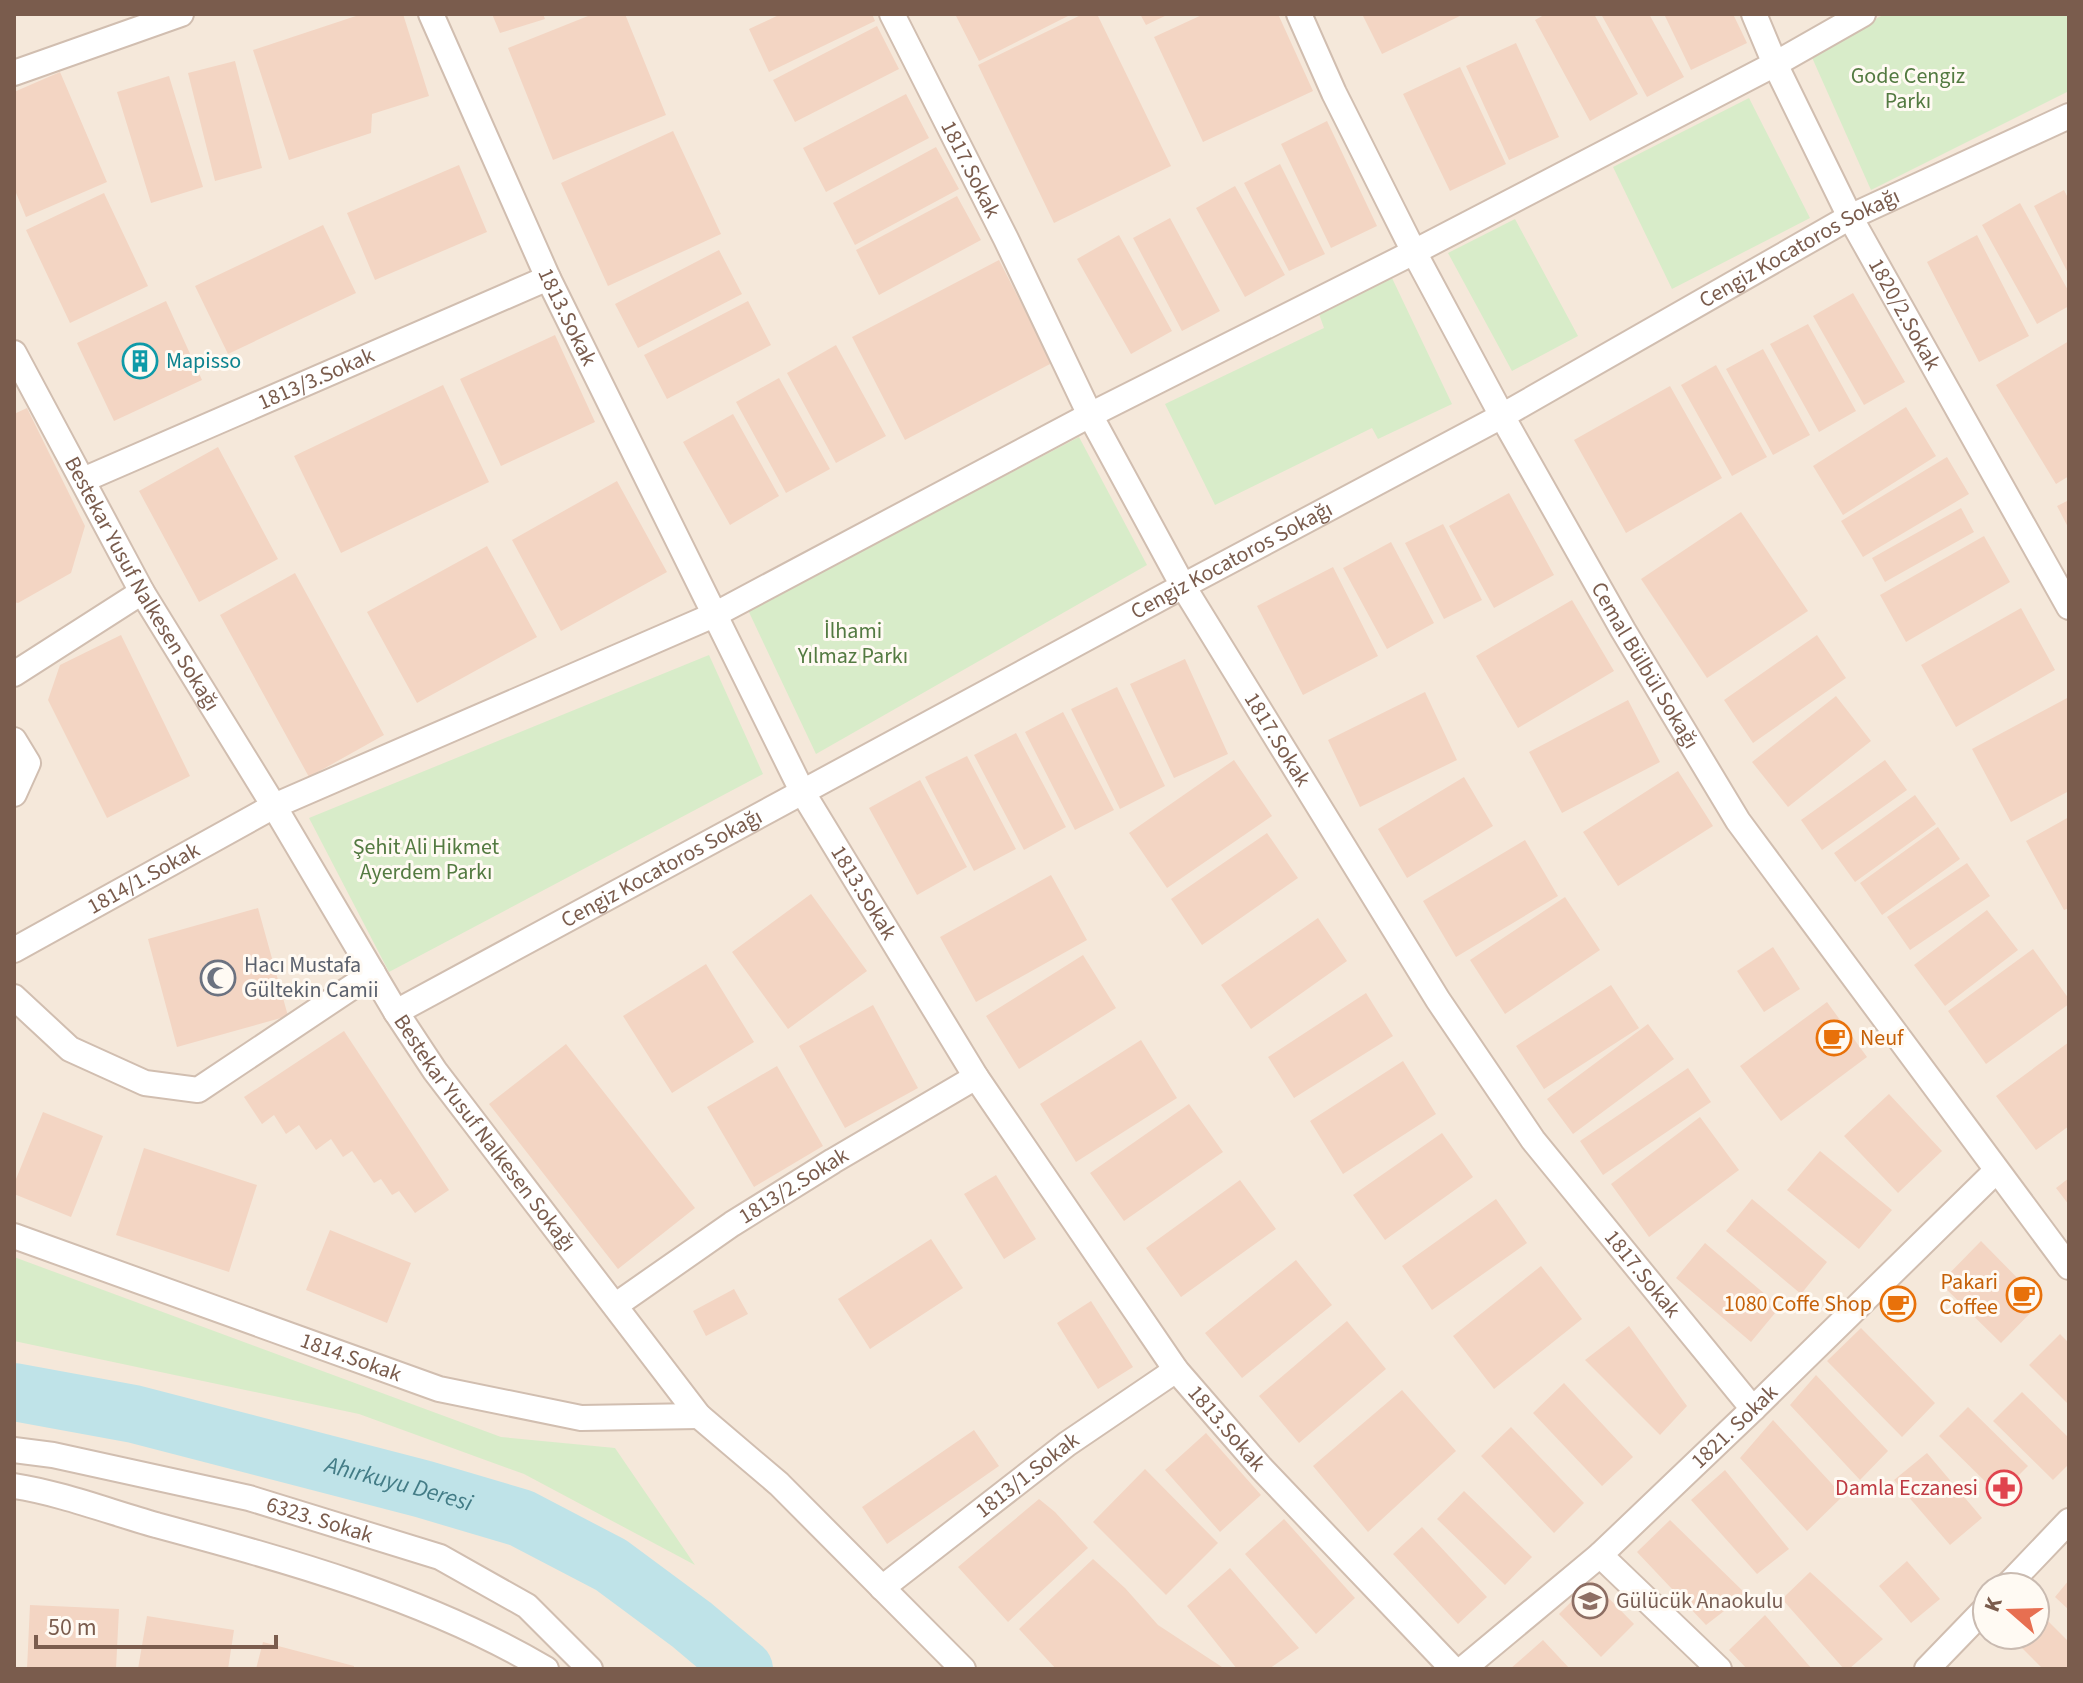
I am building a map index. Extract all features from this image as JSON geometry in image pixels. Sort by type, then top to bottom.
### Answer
[{"type":"street","points":[[14,73],[181,14]]},
{"type":"street","name":"1813.Sokak","points":[[431,14],[548,278],[803,793],[976,1077],[1176,1370],[1262,1469],[1453,1669]]},
{"type":"street","name":"1817.Sokak","points":[[892,14],[1006,239],[1090,415],[1183,586],[1438,1000],[1533,1140],[1753,1409]]},
{"type":"street","name":"Cemal Bülbül Sokağı","points":[[1299,14],[1334,93],[1414,252],[1502,416],[1623,630],[1738,821],[2069,1267]]},
{"type":"street","name":"1820/2.Sokak","points":[[1754,14],[1850,217],[2069,607]]},
{"type":"street","points":[[274,806],[714,615],[1090,415],[1414,252],[1775,64],[1863,14]]},
{"type":"street","name":"Cengiz Kocatoros Sokağı","points":[[396,1012],[1502,416],[1850,217],[2069,116]]},
{"type":"street","name":"1813/3.Sokak","points":[[83,480],[548,278]]},
{"type":"street","name":"Bestekar Yusuf Nalkesen Sokağı","points":[[17,367],[83,480],[142,592],[396,1012],[435,1071],[699,1416],[779,1484],[963,1669]]},
{"type":"street","points":[[14,674],[142,592]]},
{"type":"street","points":[[14,740],[28,763],[14,794]]},
{"type":"street","name":"1814/1.Sokak","points":[[14,950],[274,806]]},
{"type":"street","points":[[14,997],[70,1049],[145,1083],[198,1090],[373,973]]},
{"type":"street","name":"1813/2.Sokak","points":[[616,1305],[732,1224],[976,1077]]},
{"type":"street","name":"1821. Sokak","points":[[1463,1669],[1600,1555],[1996,1171]]},
{"type":"street","name":"1814.Sokak","points":[[14,1236],[439,1389],[581,1418],[699,1416]]},
{"type":"street","name":"1813/1.Sokak","points":[[882,1588],[1067,1444],[1176,1370]]},
{"type":"street","name":"6323. Sokak","points":[[14,1450],[53,1455],[249,1498],[440,1557],[527,1606],[590,1669]]},
{"type":"street","points":[[14,1486],[237,1547],[420,1606],[546,1669]]},
{"type":"street","points":[[2021,1571],[2069,1521]]},
{"type":"street","points":[[1600,1555],[1719,1669]]},
{"type":"street","points":[[1927,1669],[1971,1624]]},
{"type":"shaded area","points":[[14,14],[2069,14],[2069,1669],[14,1669]]},
{"type":"green space","name":"Gode Cengiz Parkı","points":[[1885,14],[2069,14],[2069,91],[1871,190],[1810,53]]},
{"type":"green space","points":[[1749,98],[1810,218],[1672,289],[1613,167]]},
{"type":"green space","points":[[1515,219],[1578,336],[1512,371],[1448,253]]},
{"type":"green space","points":[[1392,278],[1452,404],[1378,439],[1372,428],[1215,505],[1165,404],[1324,328],[1319,314]]},
{"type":"green space","name":"İlhami Yılmaz Parkı","points":[[1079,437],[1147,565],[816,754],[748,610]]},
{"type":"green space","name":"Şehit Ali Hikmet Ayerdem Parkı","points":[[709,655],[763,774],[389,972],[309,818]]},
{"type":"green space","points":[[14,1257],[501,1437],[615,1448],[695,1565],[524,1474],[359,1414],[14,1341]]},
{"type":"building","points":[[362,14],[403,14],[429,96],[372,114],[371,133],[289,160],[253,50]]},
{"type":"building","points":[[492,14],[543,14],[545,19],[500,33]]},
{"type":"building","points":[[593,14],[625,14],[666,115],[553,160],[508,48]]},
{"type":"building","points":[[781,14],[872,14],[875,21],[769,72],[749,29]]},
{"type":"building","points":[[955,14],[1072,14],[979,61]]},
{"type":"building","points":[[1083,14],[1097,14],[1171,166],[1054,223],[978,65]]},
{"type":"building","points":[[1140,14],[1169,14],[1146,25]]},
{"type":"building","points":[[1204,14],[1278,14],[1313,91],[1203,142],[1154,37]]},
{"type":"building","points":[[1362,14],[1464,14],[1382,54]]},
{"type":"building","points":[[1546,14],[1594,14],[1638,94],[1590,121],[1535,20]]},
{"type":"building","points":[[1601,14],[1649,14],[1684,77],[1647,97]]},
{"type":"building","points":[[1664,14],[1733,14],[1747,43],[1691,70]]},
{"type":"building","points":[[877,26],[899,69],[795,122],[773,80]]},
{"type":"building","points":[[1516,43],[1559,137],[1509,160],[1466,66]]},
{"type":"building","points":[[235,61],[262,168],[215,181],[188,73]]},
{"type":"building","points":[[1460,67],[1506,164],[1450,191],[1403,94]]},
{"type":"building","points":[[60,72],[107,182],[26,217],[14,188],[14,92]]},
{"type":"building","points":[[169,76],[203,187],[151,203],[117,92]]},
{"type":"building","points":[[906,94],[929,138],[826,192],[803,148]]},
{"type":"building","points":[[1327,121],[1377,226],[1331,248],[1281,144]]},
{"type":"building","points":[[673,131],[721,234],[608,286],[561,183]]},
{"type":"building","points":[[936,147],[959,189],[855,245],[833,203]]},
{"type":"building","points":[[1280,164],[1325,254],[1289,271],[1244,183]]},
{"type":"building","points":[[459,165],[487,232],[375,280],[347,213]]},
{"type":"building","points":[[1235,186],[1285,275],[1245,297],[1196,208]]},
{"type":"building","points":[[2064,190],[2069,200],[2069,275],[2034,206]]},
{"type":"building","points":[[104,193],[148,286],[70,323],[26,230]]},
{"type":"building","points":[[957,196],[981,240],[879,295],[856,250]]},
{"type":"building","points":[[2020,203],[2069,292],[2069,306],[2037,324],[1982,225]]},
{"type":"building","points":[[1170,218],[1220,311],[1182,331],[1133,238]]},
{"type":"building","points":[[323,225],[356,293],[228,354],[195,286]]},
{"type":"building","points":[[1119,235],[1172,331],[1131,354],[1077,259]]},
{"type":"building","points":[[1977,235],[2029,336],[1979,362],[1927,262]]},
{"type":"building","points":[[719,250],[742,294],[638,348],[615,304]]},
{"type":"building","points":[[999,260],[1052,363],[905,440],[852,337]]},
{"type":"building","points":[[1853,293],[1905,382],[1864,405],[1813,316]]},
{"type":"building","name":"Mapisso","points":[[166,301],[202,380],[114,421],[77,343]]},
{"type":"building","points":[[748,301],[771,345],[667,399],[644,355]]},
{"type":"building","points":[[1808,324],[1856,411],[1819,432],[1770,344]]},
{"type":"building","points":[[555,335],[595,422],[501,466],[460,379]]},
{"type":"building","points":[[2069,341],[2069,476],[2056,484],[1996,385]]},
{"type":"building","points":[[836,345],[886,436],[836,463],[787,373]]},
{"type":"building","points":[[1763,349],[1810,435],[1773,455],[1726,369]]},
{"type":"building","points":[[1716,365],[1767,457],[1732,476],[1681,385]]},
{"type":"building","points":[[779,378],[830,469],[786,493],[736,402]]},
{"type":"building","points":[[443,385],[489,482],[341,553],[294,456]]},
{"type":"building","points":[[1670,386],[1722,478],[1626,533],[1574,440]]},
{"type":"building","points":[[1906,407],[1936,456],[1843,515],[1813,466]]},
{"type":"building","points":[[27,408],[85,526],[71,573],[18,603],[14,602],[14,414]]},
{"type":"building","points":[[733,414],[779,496],[730,525],[683,442]]},
{"type":"building","points":[[218,447],[278,559],[199,602],[139,491]]},
{"type":"building","points":[[1947,457],[1969,494],[1863,557],[1841,521]]},
{"type":"building","points":[[617,481],[667,572],[561,631],[512,540]]},
{"type":"building","points":[[1509,493],[1554,575],[1494,608],[1449,526]]},
{"type":"building","points":[[2069,500],[2069,529],[2057,506]]},
{"type":"building","points":[[1961,508],[1974,532],[1885,582],[1872,558]]},
{"type":"building","points":[[1741,512],[1808,611],[1707,678],[1641,579]]},
{"type":"building","points":[[1443,524],[1482,600],[1444,619],[1405,543]]},
{"type":"building","points":[[1984,536],[2010,582],[1906,642],[1880,595]]},
{"type":"building","points":[[1391,542],[1434,623],[1387,649],[1343,568]]},
{"type":"building","points":[[487,546],[537,637],[417,703],[367,612]]},
{"type":"building","points":[[1333,567],[1378,656],[1303,695],[1257,606]]},
{"type":"building","points":[[295,573],[384,735],[309,777],[220,615]]},
{"type":"building","points":[[1572,600],[1614,671],[1518,728],[1476,656]]},
{"type":"building","points":[[2021,608],[2055,670],[1956,727],[1921,665]]},
{"type":"building","points":[[121,635],[190,776],[107,818],[48,700],[60,665]]},
{"type":"building","points":[[1817,635],[1846,678],[1753,743],[1724,700]]},
{"type":"building","points":[[1185,659],[1228,754],[1174,778],[1130,684]]},
{"type":"building","points":[[1117,687],[1165,786],[1120,809],[1071,709]]},
{"type":"building","points":[[1425,692],[1457,760],[1360,807],[1328,740]]},
{"type":"building","points":[[1836,696],[1871,741],[1788,807],[1752,762]]},
{"type":"building","points":[[2069,697],[2069,791],[2011,822],[1972,749]]},
{"type":"building","points":[[1628,700],[1660,762],[1562,813],[1529,752]]},
{"type":"building","points":[[1063,712],[1114,810],[1075,830],[1025,732]]},
{"type":"building","points":[[1016,733],[1066,827],[1024,850],[974,755]]},
{"type":"building","points":[[967,756],[1016,849],[974,871],[925,777]]},
{"type":"building","points":[[1234,760],[1272,816],[1167,888],[1129,833]]},
{"type":"building","points":[[1885,760],[1907,790],[1822,850],[1801,820]]},
{"type":"building","points":[[1678,771],[1713,826],[1618,886],[1583,832]]},
{"type":"building","points":[[1464,777],[1493,826],[1407,878],[1378,829]]},
{"type":"building","points":[[920,780],[967,867],[917,895],[869,808]]},
{"type":"building","points":[[1915,795],[1936,824],[1855,882],[1834,853]]},
{"type":"building","points":[[2069,817],[2069,908],[2064,910],[2026,841]]},
{"type":"building","points":[[1938,827],[1960,859],[1882,915],[1860,883]]},
{"type":"building","points":[[1267,833],[1298,878],[1202,945],[1171,899]]},
{"type":"building","points":[[1525,840],[1558,896],[1456,957],[1423,901]]},
{"type":"building","points":[[1967,863],[1990,896],[1910,950],[1887,917]]},
{"type":"building","points":[[1051,875],[1087,940],[976,1002],[940,937]]},
{"type":"building","points":[[811,894],[867,971],[788,1029],[732,952]]},
{"type":"building","points":[[1565,897],[1600,950],[1505,1014],[1470,960]]},
{"type":"building","name":"Hacı Mustafa Gültekin Camii","points":[[258,908],[288,1016],[177,1047],[148,939]]},
{"type":"building","points":[[1987,910],[2018,950],[1945,1006],[1914,965]]},
{"type":"building","points":[[1318,918],[1347,961],[1251,1029],[1221,985]]},
{"type":"building","points":[[1773,947],[1800,989],[1764,1012],[1737,971]]},
{"type":"building","points":[[2033,949],[2069,999],[2069,1004],[1986,1064],[1948,1011]]},
{"type":"building","points":[[1083,955],[1116,1008],[1019,1069],[986,1016]]},
{"type":"building","points":[[706,964],[754,1042],[672,1093],[623,1016]]},
{"type":"building","points":[[1611,985],[1639,1028],[1544,1089],[1516,1046]]},
{"type":"building","points":[[1366,993],[1393,1036],[1294,1098],[1268,1057]]},
{"type":"building","points":[[1827,1002],[1867,1057],[1781,1121],[1740,1066]]},
{"type":"building","points":[[873,1005],[918,1088],[845,1128],[799,1046]]},
{"type":"building","points":[[1648,1024],[1674,1059],[1573,1134],[1547,1099]]},
{"type":"building","points":[[344,1031],[449,1190],[415,1213],[399,1191],[392,1195],[381,1179],[374,1183],[352,1151],[343,1157],[331,1139],[316,1150],[299,1125],[286,1134],[274,1115],[262,1124],[244,1097]]},
{"type":"building","points":[[1141,1040],[1177,1098],[1076,1162],[1040,1104]]},
{"type":"building","points":[[2069,1042],[2069,1126],[2036,1150],[1996,1096]]},
{"type":"building","points":[[566,1044],[695,1208],[618,1269],[489,1104]]},
{"type":"building","points":[[1403,1061],[1436,1114],[1343,1174],[1310,1121]]},
{"type":"building","points":[[777,1066],[823,1146],[754,1187],[707,1107]]},
{"type":"building","points":[[1688,1068],[1711,1102],[1603,1175],[1580,1141]]},
{"type":"building","points":[[1889,1094],[1942,1151],[1898,1193],[1844,1136]]},
{"type":"building","points":[[1189,1104],[1223,1152],[1124,1221],[1090,1173]]},
{"type":"building","points":[[43,1112],[103,1136],[71,1217],[14,1194],[14,1184]]},
{"type":"building","points":[[1700,1117],[1739,1170],[1649,1237],[1611,1184]]},
{"type":"building","points":[[1442,1133],[1473,1177],[1385,1240],[1353,1195]]},
{"type":"building","points":[[144,1148],[257,1185],[229,1272],[116,1235]]},
{"type":"building","points":[[1820,1151],[1892,1210],[1859,1249],[1787,1190]]},
{"type":"building","points":[[996,1175],[1036,1239],[1004,1259],[964,1194]]},
{"type":"building","points":[[2069,1178],[2069,1205],[2056,1188]]},
{"type":"building","points":[[1240,1180],[1276,1229],[1181,1297],[1146,1248]]},
{"type":"building","points":[[1496,1199],[1527,1243],[1432,1310],[1402,1266]]},
{"type":"building","points":[[1752,1199],[1827,1262],[1801,1294],[1726,1231]]},
{"type":"building","points":[[330,1230],[411,1263],[387,1323],[306,1290]]},
{"type":"building","points":[[931,1239],[963,1288],[870,1349],[838,1299]]},
{"type":"building","points":[[1981,1241],[2041,1302],[2001,1343],[1940,1283]]},
{"type":"building","points":[[1705,1243],[1780,1307],[1751,1342],[1676,1278]]},
{"type":"building","points":[[1296,1260],[1332,1305],[1242,1378],[1205,1333]]},
{"type":"building","points":[[1541,1266],[1582,1319],[1494,1389],[1453,1336]]},
{"type":"building","points":[[734,1289],[748,1314],[706,1336],[693,1311]]},
{"type":"building","points":[[1091,1301],[1133,1367],[1098,1389],[1057,1323]]},
{"type":"building","points":[[1347,1321],[1386,1369],[1299,1443],[1259,1396]]},
{"type":"building","points":[[1629,1326],[1687,1406],[1660,1435],[1585,1360]]},
{"type":"building","points":[[1861,1328],[1935,1403],[1902,1437],[1827,1361]]},
{"type":"building","points":[[2060,1334],[2069,1343],[2069,1405],[2029,1365]]},
{"type":"building","points":[[1816,1375],[1888,1451],[1860,1480],[1790,1405]]},
{"type":"building","points":[[1564,1383],[1633,1457],[1602,1486],[1533,1413]]},
{"type":"building","points":[[1402,1390],[1456,1451],[1368,1532],[1313,1466]]},
{"type":"building","points":[[2022,1392],[2069,1438],[2069,1464],[2053,1480],[1993,1421]]},
{"type":"building","points":[[1968,1407],[2028,1466],[1999,1495],[1939,1436]]},
{"type":"building","points":[[1773,1420],[1843,1496],[1807,1531],[1740,1458]]},
{"type":"building","points":[[1511,1427],[1584,1503],[1554,1533],[1481,1456]]},
{"type":"building","points":[[974,1430],[999,1466],[887,1544],[862,1507]]},
{"type":"building","points":[[1206,1433],[1261,1495],[1220,1532],[1165,1470]]},
{"type":"building","points":[[1927,1453],[1982,1518],[1950,1545],[1894,1480]]},
{"type":"building","points":[[1145,1469],[1218,1543],[1166,1595],[1093,1522]]},
{"type":"building","points":[[1725,1470],[1789,1549],[1757,1574],[1691,1500]]},
{"type":"building","points":[[1464,1491],[1532,1557],[1505,1585],[1437,1519]]},
{"type":"building","points":[[1039,1499],[1088,1548],[1008,1622],[958,1567]]},
{"type":"building","points":[[1284,1519],[1355,1598],[1316,1634],[1245,1554]]},
{"type":"building","points":[[1670,1520],[1746,1594],[1706,1625],[1637,1552]]},
{"type":"building","points":[[1422,1527],[1487,1597],[1458,1624],[1393,1554]]},
{"type":"building","points":[[1093,1559],[1125,1588],[1158,1625],[1225,1669],[1056,1669],[1019,1629]]},
{"type":"building","points":[[1907,1561],[1940,1599],[1911,1623],[1879,1586]]},
{"type":"building","points":[[1230,1568],[1299,1648],[1269,1669],[1237,1669],[1187,1606]]},
{"type":"building","points":[[1810,1572],[1883,1639],[1849,1669],[1844,1669],[1782,1599]]},
{"type":"building","points":[[2069,1580],[2069,1610],[2055,1597]]},
{"type":"building","points":[[1592,1581],[1634,1624],[1601,1657],[1559,1614]]},
{"type":"building","points":[[30,1605],[119,1609],[116,1669],[27,1669]]},
{"type":"building","points":[[1765,1615],[1812,1669],[1747,1669],[1729,1650]]},
{"type":"building","points":[[147,1616],[234,1630],[228,1669],[138,1669]]},
{"type":"building","points":[[2051,1624],[2069,1642],[2069,1669],[2043,1669],[2025,1651],[2051,1651]]},
{"type":"building","points":[[1543,1640],[1570,1669],[1510,1669]]},
{"type":"building","points":[[263,1642],[354,1666],[354,1669],[256,1669]]},
{"type":"waterway","name":"Ahırkuyu Deresi","points":[[14,1392],[134,1414],[423,1489],[521,1518],[611,1565],[692,1625],[744,1669]]},
{"type":"place","name":"Mapisso","points":[[140,361]]},
{"type":"place","name":"Hacı Mustafa Gültekin Camii","points":[[218,978]]},
{"type":"place","name":"Neuf","points":[[1834,1038]]},
{"type":"place","name":"Pakari Coffee","points":[[2024,1295]]},
{"type":"place","name":"1080 Coffe Shop","points":[[1898,1304]]},
{"type":"place","name":"Damla Eczanesi","points":[[2004,1488]]},
{"type":"place","name":"Gülücük Anaokulu","points":[[1590,1601]]}]
